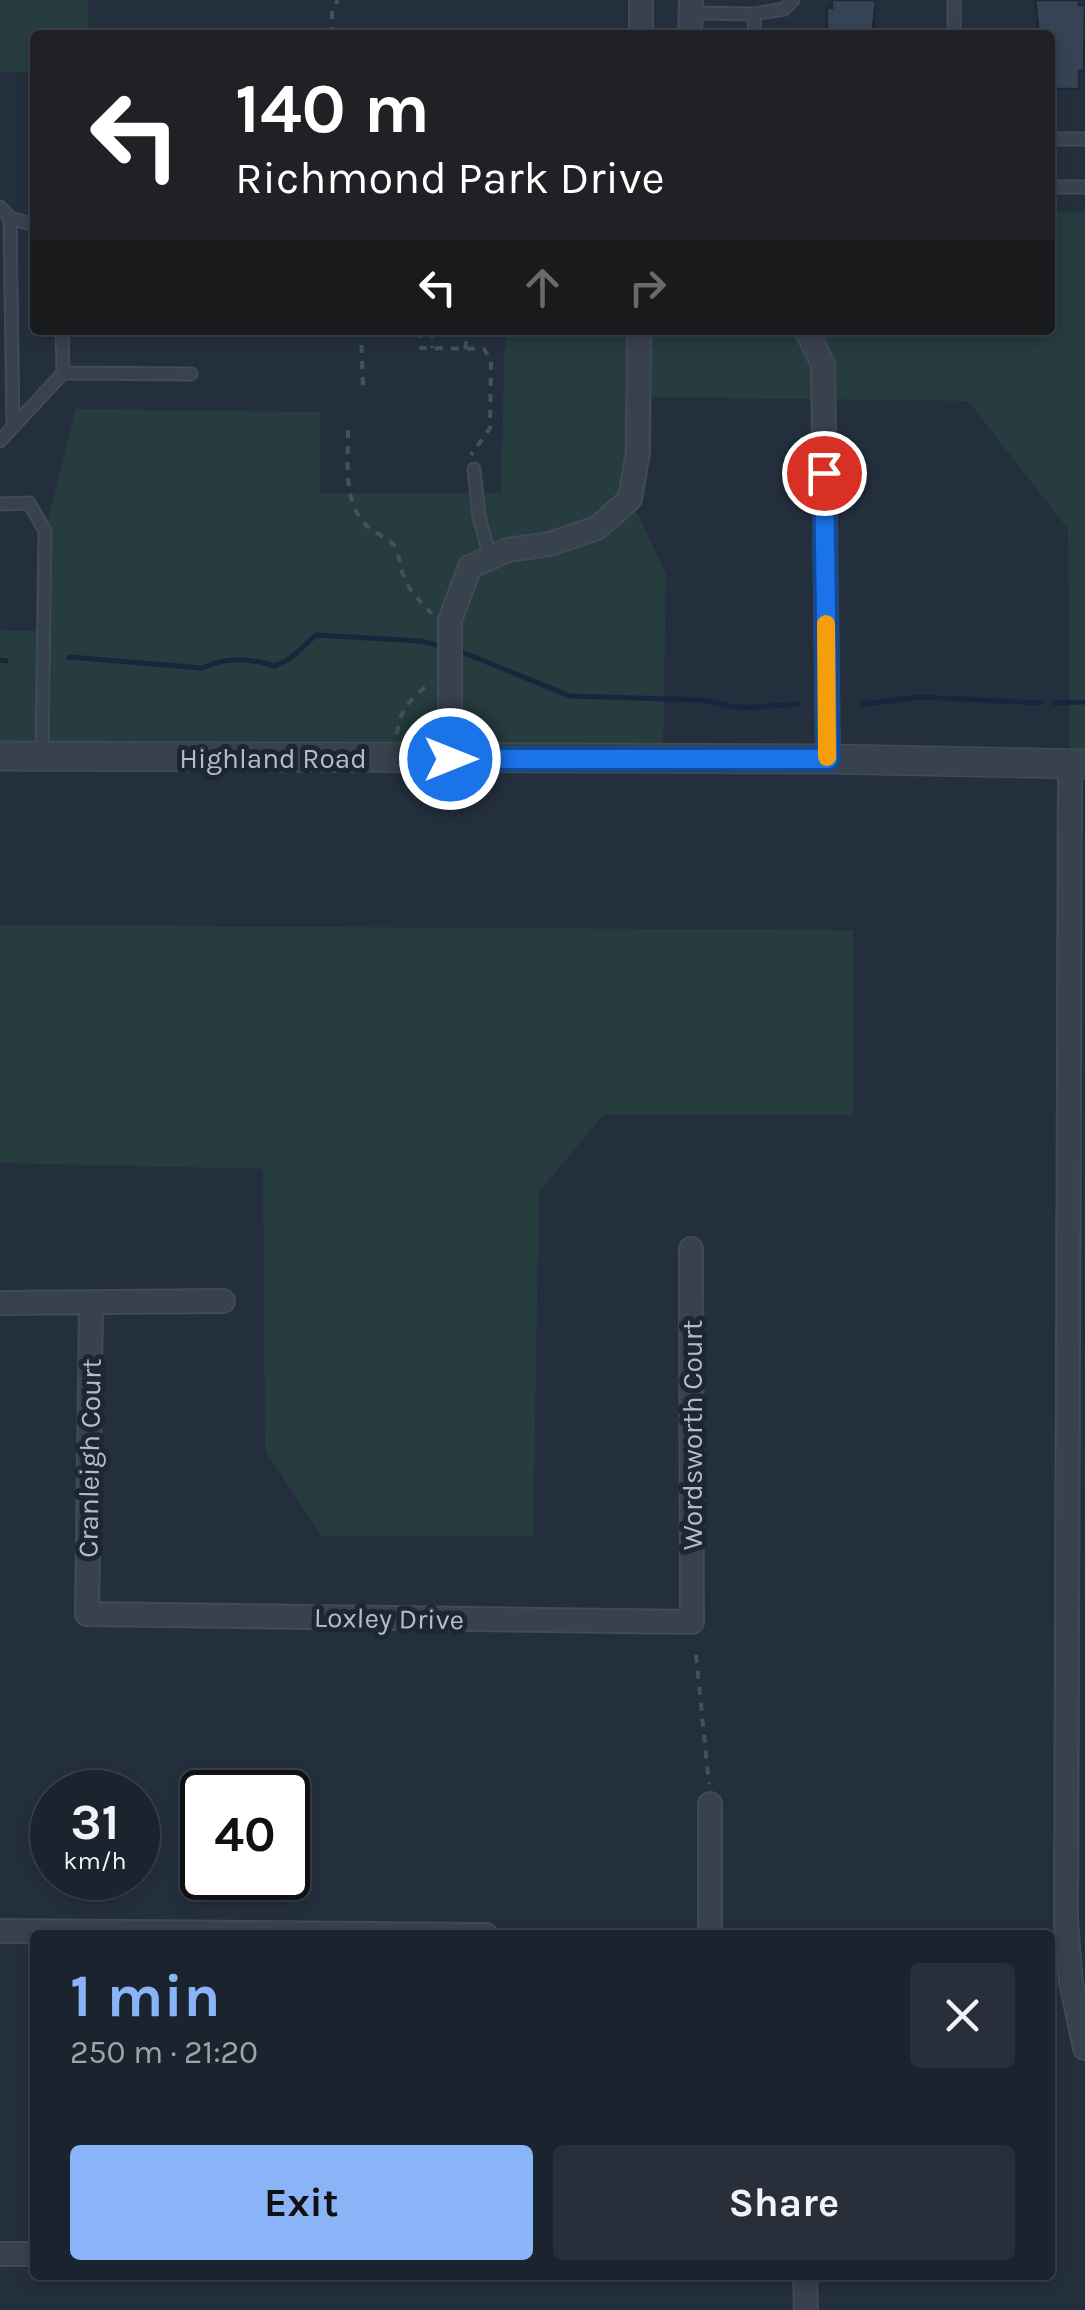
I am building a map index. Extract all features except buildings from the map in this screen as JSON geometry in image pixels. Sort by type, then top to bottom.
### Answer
[{"type":"street","points":[[640,30],[641,0]]},
{"type":"street","points":[[450,759],[442,672],[442,619],[470,568],[508,550],[550,544],[596,528],[630,499],[638,452],[639,335]]},
{"type":"street","points":[[808,335],[823,364],[828,759]]},
{"type":"street","name":"Highland Road","points":[[0,756],[828,759],[1078,764]]},
{"type":"street","points":[[1078,764],[1066,1922],[1072,1982],[1085,2048]]},
{"type":"street","name":"Wordsworth Court","points":[[691,1249],[692,1622]]},
{"type":"street","points":[[0,1303],[224,1301]]},
{"type":"street","name":"Cranleigh Court","points":[[87,1614],[91,1303]]},
{"type":"street","name":"Loxley Drive","points":[[87,1614],[692,1622]]},
{"type":"street","points":[[710,1804],[710,1930]]},
{"type":"street","points":[[0,1931],[30,1931]]},
{"type":"street","points":[[0,2254],[30,2254]]},
{"type":"street","points":[[806,2280],[806,2310]]},
{"type":"lane","points":[[691,16],[754,14],[784,9],[793,0]]},
{"type":"lane","points":[[954,0],[954,30]]},
{"type":"lane","points":[[754,14],[755,30]]},
{"type":"lane","points":[[1055,139],[1085,138]]},
{"type":"lane","points":[[1055,187],[1085,187]]},
{"type":"lane","points":[[0,207],[10,218],[30,224]]},
{"type":"lane","points":[[10,218],[13,428]]},
{"type":"lane","points":[[0,441],[63,373],[62,335]]},
{"type":"lane","points":[[63,373],[191,374]]},
{"type":"lane","points":[[474,469],[479,516],[490,558]]},
{"type":"lane","points":[[0,504],[30,503],[45,531],[42,756]]},
{"type":"path","points":[[331,30],[332,11],[338,0]]},
{"type":"path","points":[[362,335],[363,385]]},
{"type":"path","points":[[420,335],[421,348],[484,350],[491,360],[490,428],[470,458],[475,462],[474,469]]},
{"type":"path","points":[[432,335],[432,348]]},
{"type":"path","points":[[466,348],[467,335]]},
{"type":"path","points":[[348,430],[349,485],[356,508],[364,523],[397,548],[402,575],[415,599],[442,619]]},
{"type":"path","points":[[397,744],[400,719],[412,697],[442,672]]},
{"type":"path","points":[[696,1655],[710,1804]]},
{"type":"green space","points":[[0,0],[88,0],[88,30],[30,30],[30,72],[0,72]]},
{"type":"green space","points":[[1085,212],[1085,764],[1070,763],[1068,529],[968,401],[639,397],[630,499],[666,573],[663,759],[0,756],[0,630],[43,631],[45,531],[76,409],[320,412],[320,493],[501,493],[505,335],[1055,335],[1055,213]]},
{"type":"green space","points":[[0,925],[853,930],[853,1115],[604,1114],[539,1192],[533,1536],[322,1536],[265,1450],[263,1169],[0,1163]]},
{"type":"waterway","points":[[69,657],[202,668],[238,660],[275,666],[291,658],[316,635],[421,641],[441,646]]},
{"type":"waterway","points":[[457,650],[570,696],[702,700],[741,708],[798,704]]},
{"type":"waterway","points":[[0,660],[6,661]]},
{"type":"waterway","points":[[863,704],[921,697],[1040,703]]},
{"type":"waterway","points":[[1053,703],[1085,702]]},
{"type":"slow traffic","points":[[826,624],[827,757]]},
{"type":"route","points":[[450,759],[828,759],[824,473]]}]
